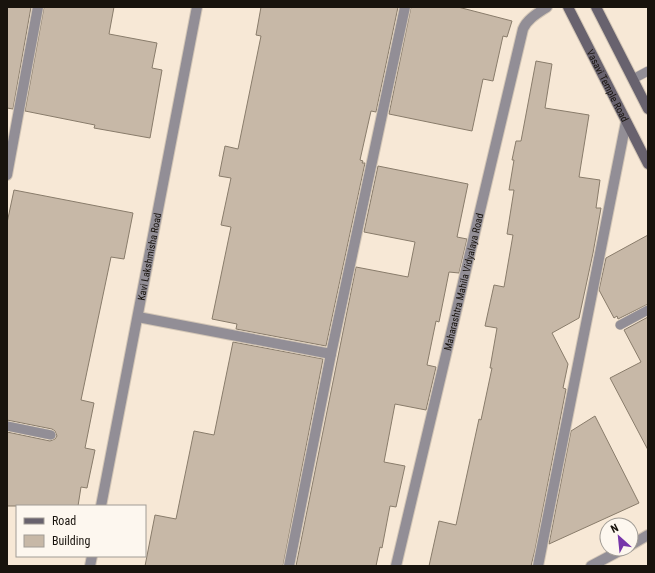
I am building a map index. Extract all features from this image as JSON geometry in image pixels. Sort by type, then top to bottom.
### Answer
[{"type":"main road","name":"Vasavi Temple Road","points":[[568,7],[648,164]]},
{"type":"main road","points":[[596,7],[648,109]]},
{"type":"street","points":[[7,175],[38,7]]},
{"type":"street","name":"Kavi Lakshmisha Road","points":[[101,505],[197,7]]},
{"type":"street","points":[[289,566],[331,354],[405,7]]},
{"type":"street","name":"Maharashtra Mahila Vidyalaya Road","points":[[396,566],[523,29],[528,21],[547,7]]},
{"type":"street","points":[[538,566],[626,122]]},
{"type":"street","points":[[138,317],[331,354]]},
{"type":"street","points":[[590,566],[607,557]]},
{"type":"lane","points":[[633,79],[648,71]]},
{"type":"lane","points":[[620,325],[648,310]]},
{"type":"lane","points":[[7,426],[51,435]]},
{"type":"building","points":[[7,7],[31,7],[13,109],[7,108]]},
{"type":"building","points":[[44,7],[114,7],[109,34],[157,43],[152,68],[162,70],[150,138],[94,128],[95,125],[25,111]]},
{"type":"building","points":[[261,7],[398,7],[376,112],[371,111],[360,160],[363,161],[362,163],[365,163],[326,346],[236,329],[237,324],[212,319],[231,227],[221,225],[231,178],[219,176],[225,146],[238,149],[261,36],[256,35]]},
{"type":"building","points":[[411,7],[458,7],[512,21],[507,37],[503,36],[493,81],[483,79],[472,131],[389,114]]},
{"type":"building","points":[[536,61],[552,64],[545,108],[589,115],[579,177],[600,180],[596,208],[601,208],[579,318],[552,333],[568,364],[563,388],[566,389],[535,550],[531,566],[429,566],[439,521],[456,525],[479,419],[481,420],[492,368],[490,368],[497,328],[485,326],[494,285],[504,287],[513,235],[507,234],[514,190],[509,190],[514,160],[512,160],[516,141],[521,141]]},
{"type":"building","points":[[378,166],[468,184],[457,237],[467,239],[459,273],[449,272],[439,322],[436,321],[427,365],[436,367],[426,410],[395,404],[384,462],[405,466],[396,507],[390,506],[382,548],[380,547],[376,566],[296,566],[356,267],[408,277],[415,242],[364,232]]},
{"type":"building","points":[[14,190],[133,213],[124,259],[111,257],[81,400],[94,403],[85,448],[95,450],[87,488],[81,487],[78,505],[7,506],[7,432],[50,441],[55,439],[57,436],[55,431],[52,429],[7,420],[7,223]]},
{"type":"building","points":[[648,235],[648,304],[618,319],[617,316],[614,318],[599,290],[606,258]]},
{"type":"building","points":[[648,317],[648,450],[610,378],[641,362],[624,330]]},
{"type":"building","points":[[233,342],[323,359],[283,566],[145,566],[155,515],[176,519],[194,431],[214,435]]},
{"type":"building","points":[[595,416],[639,503],[608,517],[599,517],[599,521],[549,544],[571,431]]}]
